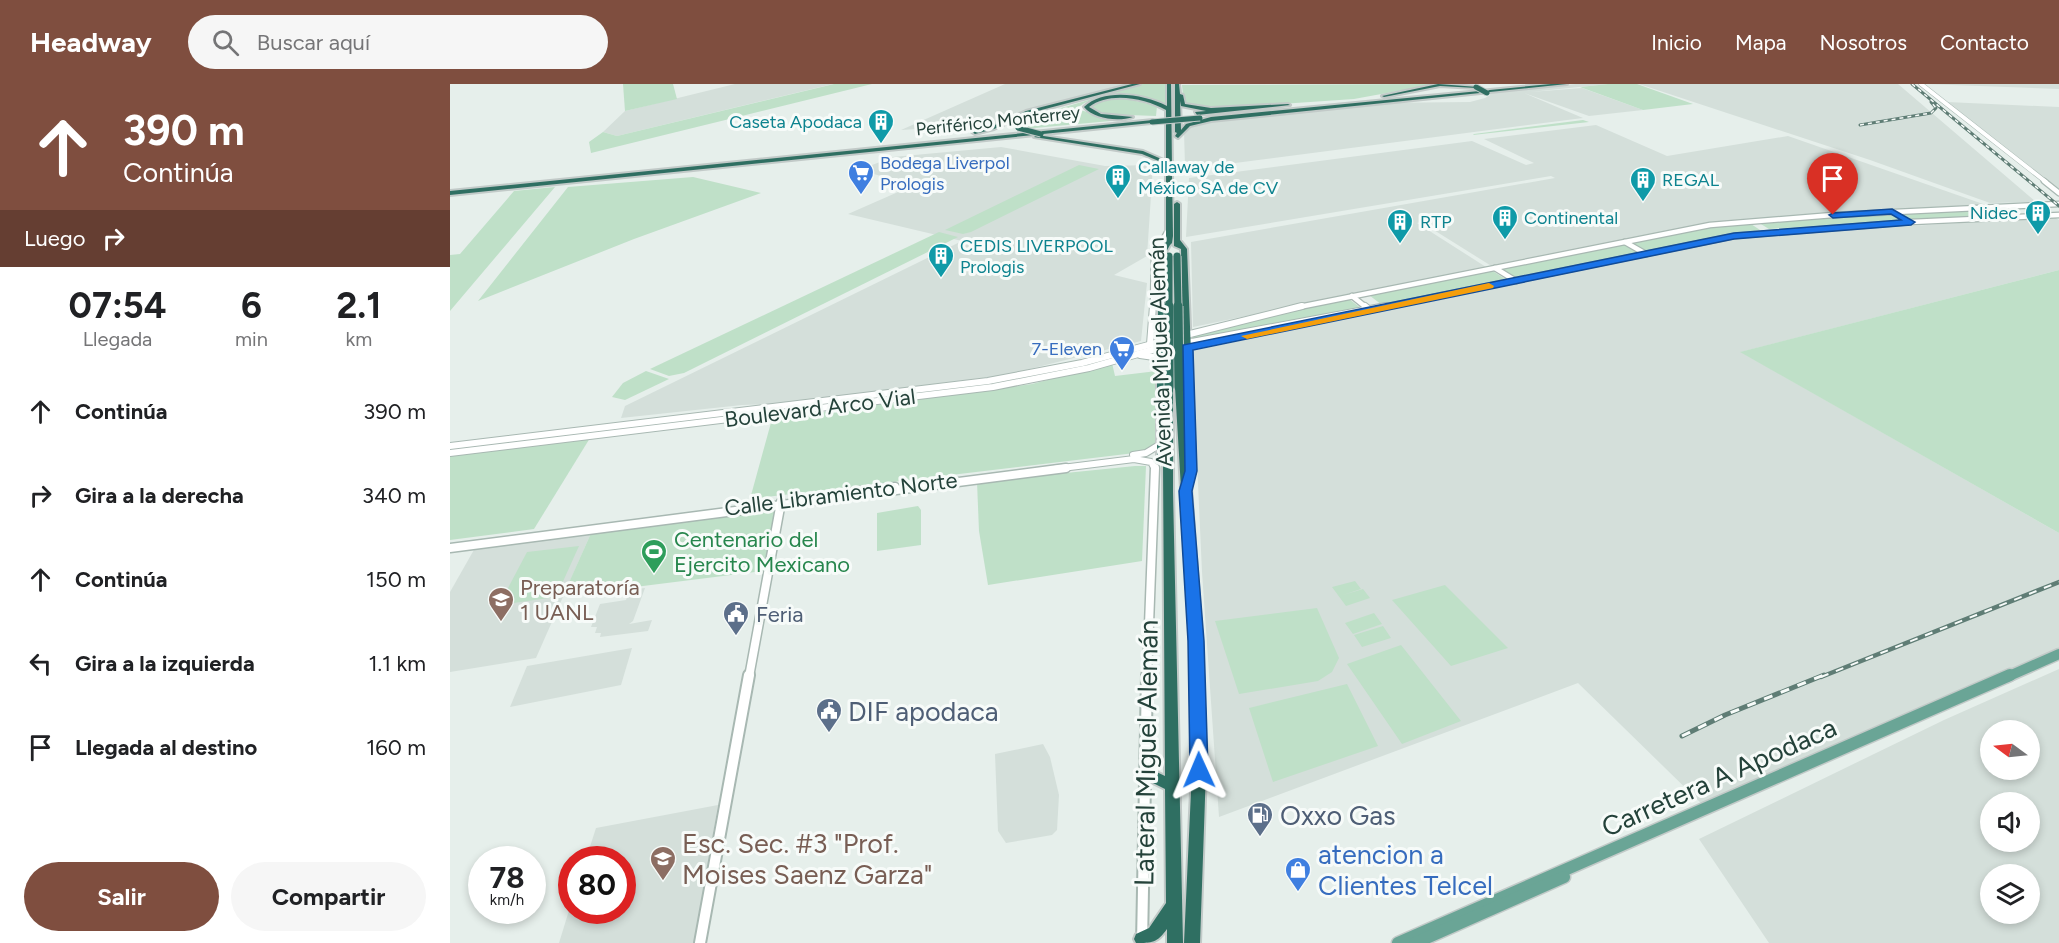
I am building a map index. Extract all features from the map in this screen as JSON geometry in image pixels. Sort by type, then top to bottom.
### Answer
[{"type":"highway","points":[[880,147],[985,130],[1028,112],[1138,84]]},
{"type":"highway","name":"Avenida Miguel Alemán","points":[[1169,84],[1174,387],[1168,492],[1175,943]]},
{"type":"highway","points":[[1199,115],[1521,84]]},
{"type":"highway","points":[[1199,115],[1536,84]]},
{"type":"highway","points":[[929,139],[1549,84]]},
{"type":"highway","points":[[1199,115],[1374,103],[1565,84]]},
{"type":"highway","points":[[1366,99],[1433,86],[1476,87],[1487,93],[1481,98],[1467,100],[1374,103]]},
{"type":"highway","points":[[1177,87],[1183,105],[1200,110],[1318,103]]},
{"type":"highway","points":[[1177,87],[1178,146]]},
{"type":"highway","points":[[1120,89],[1029,117],[1017,123],[1018,128],[1056,135],[1150,119]]},
{"type":"highway","points":[[1150,119],[1100,114],[1086,107],[1097,100],[1128,97],[1153,101],[1170,109]]},
{"type":"highway","points":[[1178,136],[1188,125],[1206,119],[1336,106]]},
{"type":"highway","name":"Periférico Monterrey","points":[[450,190],[1150,119]]},
{"type":"highway","points":[[880,147],[1124,125]]},
{"type":"highway","points":[[985,139],[1041,138],[1137,151],[1163,161],[1171,173]]},
{"type":"highway","name":"Avenida Miguel Alemán","points":[[1173,256],[1177,240],[1178,165]]},
{"type":"highway","points":[[1168,492],[1162,470],[1160,442],[1163,252],[1170,236]]},
{"type":"highway","points":[[1177,240],[1184,249],[1191,471],[1185,491]]},
{"type":"highway","points":[[1161,328],[1166,332],[1176,332],[1186,339]]},
{"type":"highway","points":[[1161,358],[1186,339]]},
{"type":"highway","name":"Avenida Miguel Alemán","points":[[1174,387],[1185,491],[1196,641],[1199,770],[1192,943]]},
{"type":"highway","points":[[1146,773],[1173,786]]},
{"type":"highway","points":[[1142,941],[1155,933],[1174,905]]},
{"type":"main road","name":"Carretera A Apodaca","points":[[1398,943],[2059,654]]},
{"type":"main road","points":[[1415,943],[2059,660]]},
{"type":"street","points":[[1921,84],[2059,193]]},
{"type":"street","points":[[1186,339],[1252,317],[1710,225],[1892,212],[2059,204]]},
{"type":"street","points":[[1995,206],[2016,217]]},
{"type":"street","points":[[1892,212],[1911,222]]},
{"type":"street","points":[[1186,339],[1285,327],[1646,254],[1769,232],[2059,215]]},
{"type":"street","points":[[1752,221],[1769,232]]},
{"type":"street","points":[[1150,344],[1154,298],[1154,256],[1170,226]]},
{"type":"street","points":[[1625,242],[1646,254]]},
{"type":"street","points":[[1495,268],[1516,281]]},
{"type":"street","points":[[1352,296],[1370,310]]},
{"type":"street","points":[[1154,298],[1162,307]]},
{"type":"street","name":"Boulevard Arco Vial","points":[[450,446],[993,387],[1078,371],[1161,344],[1186,339]]},
{"type":"street","name":"Boulevard Arco Vial","points":[[450,453],[797,408],[1032,374],[1150,344],[1161,344]]},
{"type":"street","points":[[1136,354],[1161,358]]},
{"type":"street","points":[[1155,485],[1160,442]]},
{"type":"street","name":"Calle Libramiento Norte","points":[[896,489],[1142,454],[1160,442]]},
{"type":"street","name":"Calle Libramiento Norte","points":[[450,546],[781,503],[1145,460]]},
{"type":"street","name":"Lateral Miguel Alemán","points":[[1142,941],[1149,606],[1155,485],[1154,465],[1145,460]]},
{"type":"street","points":[[700,943],[781,503]]},
{"type":"shaded area","points":[[735,84],[833,84],[617,136],[603,132],[625,111]]},
{"type":"shaded area","points":[[1005,84],[1126,84],[1013,114],[991,124],[901,130]]},
{"type":"shaded area","points":[[1576,84],[1608,84],[1530,92],[1582,88],[1643,110],[1589,116],[1524,93],[1583,118],[1196,168],[1185,166],[1184,131],[1189,126],[1208,120],[1375,103],[1470,102],[1485,98],[1490,95],[1488,92]]},
{"type":"shaded area","points":[[1639,84],[1898,84],[2036,202],[1990,203],[1870,160]]},
{"type":"shaded area","points":[[1925,84],[2059,84],[2059,89]]},
{"type":"shaded area","points":[[1947,102],[2059,107],[2059,193]]},
{"type":"shaded area","points":[[1596,125],[1667,156],[1788,136],[1986,205],[1735,220],[1669,230],[1493,267],[1421,222],[1417,223],[1486,267],[1193,327],[1191,242],[1555,178],[1551,176],[1186,237],[1189,178],[1472,141],[1526,165],[1534,163],[1484,139]]},
{"type":"shaded area","points":[[1001,147],[1105,166],[1153,165],[1147,256],[1114,275],[1147,283],[1141,341],[1006,375],[774,404],[742,405],[621,418],[625,406],[962,241],[848,214],[914,185],[859,170],[893,157]]},
{"type":"shaded area","points":[[2054,217],[2059,220],[2059,270],[1741,352],[2059,533],[2059,649],[1705,807],[1578,683],[1219,817],[1202,572],[1192,351],[1737,237]]},
{"type":"shaded area","name":"Preparatoría 1 UANL","points":[[592,531],[536,658],[450,672],[450,592],[475,548]]},
{"type":"shaded area","points":[[645,588],[633,621],[629,624],[652,620],[648,631],[600,637],[601,633],[595,633],[597,627],[591,627],[600,604],[626,600],[630,590]]},
{"type":"shaded area","points":[[632,648],[621,685],[510,707],[527,666]]},
{"type":"shaded area","points":[[2059,669],[2059,943],[1769,943],[1699,839],[1944,720]]},
{"type":"shaded area","points":[[1043,744],[1050,757],[1059,795],[1057,830],[1052,835],[1006,843],[998,831],[995,754]]},
{"type":"shaded area","name":"Esc. Sec. #3 \"Prof. Moises Saenz Garza\"","points":[[718,805],[694,943],[559,943],[565,924],[636,924],[636,846],[590,846],[596,828]]},
{"type":"green space","points":[[623,84],[673,84],[677,99],[625,111]]},
{"type":"green space","points":[[834,84],[872,84],[591,153],[589,142],[603,132],[617,136]]},
{"type":"green space","points":[[1142,84],[1166,84],[1165,106],[1134,96],[1099,97],[1080,106],[1081,110],[1101,117],[1132,119],[1024,129],[1019,125],[1028,118]]},
{"type":"green space","points":[[1436,84],[1354,99],[1211,109],[1184,104],[1182,85]]},
{"type":"green space","points":[[1637,84],[1693,104],[1643,110],[1580,87]]},
{"type":"green space","points":[[1123,98],[1157,106],[1156,116],[1101,114],[1088,109],[1089,105],[1104,99]]},
{"type":"green space","points":[[1583,120],[1589,122],[1473,135],[1474,134]]},
{"type":"green space","points":[[1079,165],[1099,169],[971,232],[963,234],[945,230]]},
{"type":"green space","points":[[693,177],[761,193],[634,239],[478,301],[568,187]]},
{"type":"green space","points":[[555,187],[450,311],[450,255],[460,254],[514,191]]},
{"type":"green space","points":[[1992,208],[2007,215],[1909,220],[1897,213]]},
{"type":"green space","points":[[1889,213],[1902,221],[1769,229],[1756,221]]},
{"type":"green space","points":[[1748,222],[1760,230],[1646,251],[1630,243],[1703,228]]},
{"type":"green space","points":[[939,232],[958,237],[684,373],[669,376],[650,369]]},
{"type":"green space","points":[[1622,244],[1640,252],[1515,277],[1502,269]]},
{"type":"green space","points":[[1491,270],[1507,280],[1382,305],[1369,295]]},
{"type":"green space","points":[[2059,270],[2059,533],[1740,352]]},
{"type":"green space","points":[[1349,299],[1362,309],[1275,327],[1209,335],[1190,340],[1189,337],[1275,314]]},
{"type":"green space","points":[[1112,363],[1115,376],[1157,371],[1156,442],[1143,452],[750,499],[772,419],[1032,384]]},
{"type":"green space","points":[[646,371],[669,379],[625,400],[612,397],[623,383]]},
{"type":"green space","points":[[590,438],[534,529],[450,540],[450,455]]},
{"type":"green space","points":[[1146,466],[1142,561],[988,585],[979,531],[977,482]]},
{"type":"green space","points":[[918,506],[921,510],[921,545],[877,551],[877,513]]},
{"type":"green space","points":[[776,507],[763,571],[563,596],[592,531]]},
{"type":"green space","points":[[579,546],[556,597],[499,605],[527,552]]},
{"type":"green space","points":[[1355,581],[1361,589],[1343,595],[1363,589],[1370,598],[1346,606],[1332,587]]},
{"type":"green space","points":[[1445,585],[1508,648],[1451,666],[1392,600]]},
{"type":"green space","points":[[1317,608],[1339,658],[1332,672],[1318,681],[1239,694],[1215,621]]},
{"type":"green space","points":[[1374,613],[1382,624],[1353,634],[1345,623]]},
{"type":"green space","points":[[1383,626],[1391,638],[1362,647],[1354,635]]},
{"type":"green space","points":[[1401,645],[1461,721],[1402,744],[1347,664]]},
{"type":"green space","points":[[1347,684],[1378,746],[1273,782],[1249,708]]},
{"type":"railway","points":[[1912,84],[2059,206]]},
{"type":"railway","points":[[1860,125],[1931,113],[1936,108],[1931,102]]},
{"type":"railway","points":[[1821,677],[2059,582]]},
{"type":"railway","points":[[1682,736],[1725,715],[1824,675]]},
{"type":"slow traffic","points":[[1247,336],[1489,286]]},
{"type":"place","name":"Caseta Apodaca","points":[[881,145]]},
{"type":"place","name":"Bodega Liverpol Prologis","points":[[861,196]]},
{"type":"place","name":"Callaway de México SA de CV","points":[[1118,200]]},
{"type":"place","name":"REGAL","points":[[1643,203]]},
{"type":"place","name":"Nidec","points":[[2038,236]]},
{"type":"place","name":"Continental","points":[[1505,241]]},
{"type":"place","name":"RTP","points":[[1400,245]]},
{"type":"place","name":"CEDIS LIVERPOOL Prologis","points":[[941,279]]},
{"type":"place","name":"7-Eleven","points":[[1122,372]]},
{"type":"place","name":"Centenario del Ejercito Mexicano","points":[[654,575]]},
{"type":"place","name":"Preparatoría 1 UANL","points":[[501,623]]},
{"type":"place","name":"Feria","points":[[736,637]]},
{"type":"place","name":"DIF apodaca","points":[[829,734]]},
{"type":"place","name":"Oxxo Gas","points":[[1260,838]]},
{"type":"place","name":"Esc. Sec. #3 \"Prof. Moises Saenz Garza\"","points":[[663,882]]},
{"type":"place","name":"atencion a Clientes Telcel","points":[[1298,893]]},
{"type":"route","points":[[1199,770],[1196,641],[1185,491],[1191,471],[1187,348],[1734,236],[1911,222],[1892,212],[1833,215]]}]
